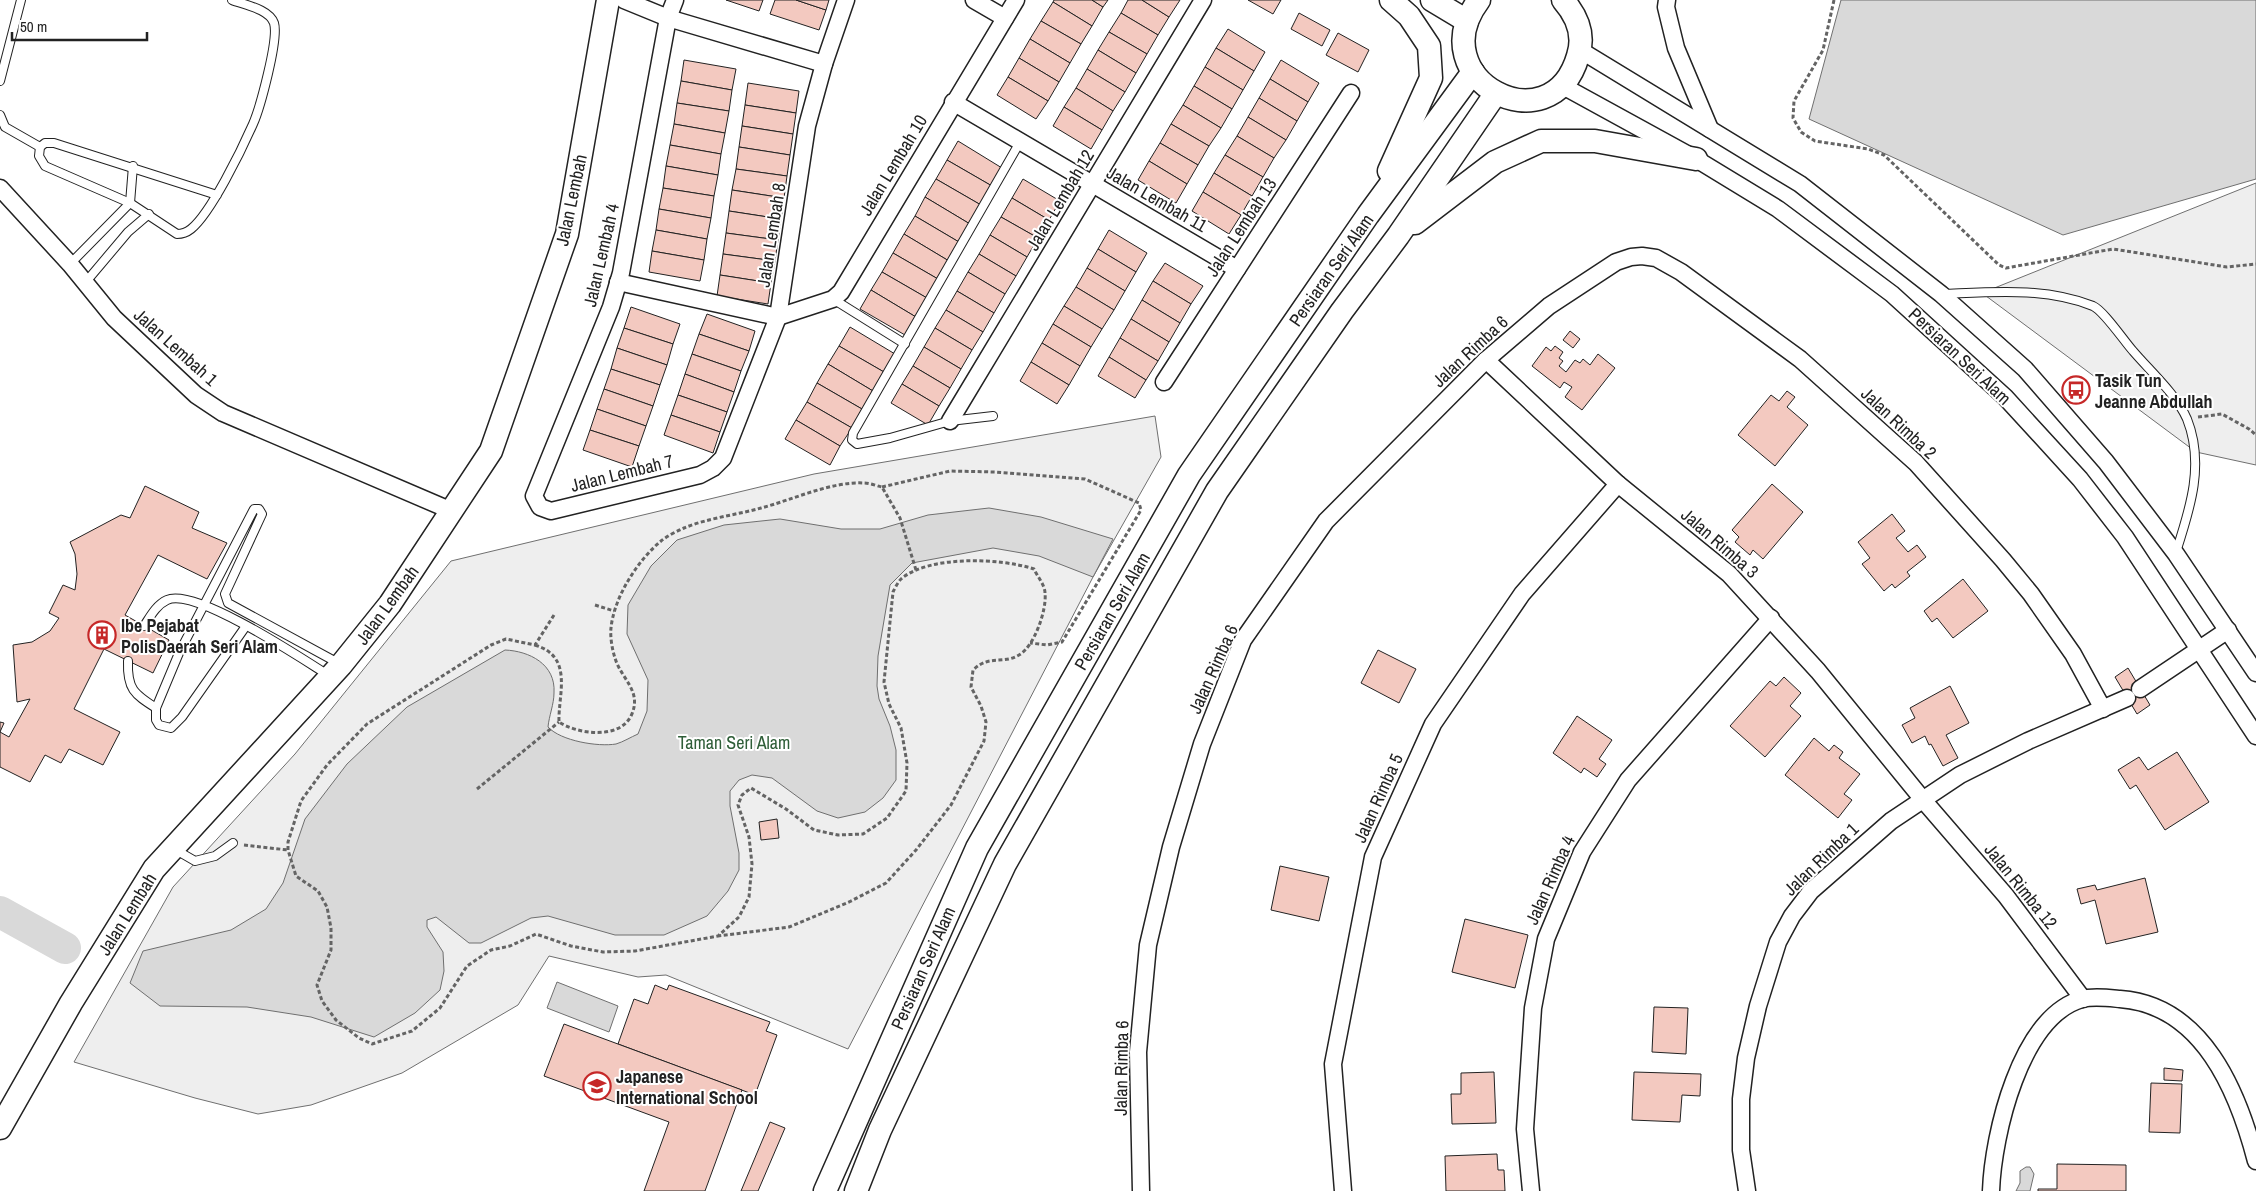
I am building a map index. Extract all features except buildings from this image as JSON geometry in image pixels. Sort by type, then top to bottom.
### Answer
[{"type":"street","name":"Jalan Lembah","points":[[0,1128],[71,1003],[154,869],[336,671],[390,604],[491,451],[567,234],[608,0]]},
{"type":"street","points":[[624,0],[668,18],[824,64]]},
{"type":"street","name":"Jalan Lembah 4","points":[[540,507],[534,496],[611,307],[618,282],[668,18],[675,0]]},
{"type":"street","name":"Jalan Lembah 8","points":[[713,468],[723,458],[778,317],[807,126],[824,64],[846,0]]},
{"type":"street","points":[[974,0],[1005,18]]},
{"type":"street","name":"Jalan Lembah 10","points":[[833,299],[841,292],[953,102],[1016,0]]},
{"type":"street","name":"Jalan Lembah 12","points":[[950,421],[1203,0]]},
{"type":"street","points":[[1368,215],[1431,78],[1429,46],[1409,16],[1391,0]]},
{"type":"street","points":[[1432,0],[1467,21]]},
{"type":"street","points":[[1479,0],[1467,21],[1465,51],[1473,72],[1488,90],[1508,100],[1531,100],[1553,92],[1570,77],[1580,50],[1581,33],[1572,4]]},
{"type":"street","points":[[1667,0],[1666,7],[1676,48],[1710,129]]},
{"type":"street","name":"Persiaran Seri Alam","points":[[1580,50],[1800,184],[1941,294],[2025,369],[2106,462],[2176,554],[2256,673]]},
{"type":"street","name":"Persiaran Seri Alam","points":[[825,1191],[977,848],[1189,475],[1368,215],[1473,72]]},
{"type":"street","name":"Persiaran Seri Alam","points":[[1561,85],[1696,160],[1778,209],[1892,294],[2005,397],[2080,479],[2130,545],[2256,736]]},
{"type":"street","name":"Jalan Lembah 13","points":[[1164,382],[1351,92]]},
{"type":"street","name":"Persiaran Seri Alam","points":[[856,1191],[880,1130],[1005,864],[1217,491],[1342,311],[1398,236],[1496,93]]},
{"type":"street","name":"Jalan Lembah 11","points":[[953,102],[1237,269]]},
{"type":"street","points":[[1398,236],[1496,162],[1542,141],[1594,141],[1696,160]]},
{"type":"street","name":"Jalan Lembah 1","points":[[0,188],[70,264],[114,318],[196,395],[223,413],[452,511]]},
{"type":"street","name":"Jalan Rimba 2","points":[[1602,270],[1631,257],[1656,258],[1681,272],[1800,359],[1916,463],[2003,560],[2059,632],[2103,708]]},
{"type":"street","name":"Jalan Rimba 6","points":[[1141,1191],[1138,1052],[1148,945],[1171,847],[1202,744],[1243,640],[1326,522],[1486,360],[1549,306],[1602,270]]},
{"type":"street","points":[[618,282],[778,317],[833,299]]},
{"type":"street","name":"Jalan Rimba 3","points":[[1486,360],[1618,484],[1730,574],[1818,670],[1924,800]]},
{"type":"street","name":"Jalan Lembah 7","points":[[540,507],[551,511],[700,475],[713,468]]},
{"type":"street","name":"Jalan Rimba 5","points":[[1343,1191],[1333,1064],[1373,858],[1433,724],[1522,594],[1618,484]]},
{"type":"street","name":"Jalan Rimba 4","points":[[1531,1191],[1525,1129],[1533,1008],[1546,938],[1582,852],[1628,780],[1771,618]]},
{"type":"street","name":"Jalan Rimba 1","points":[[1747,1191],[1741,1150],[1743,1082],[1758,1006],[1778,942],[1792,916],[1811,891],[1891,821],[1960,775],[1992,757],[2134,694],[2198,648],[2228,630]]},
{"type":"street","name":"Jalan Rimba 12","points":[[1924,800],[2006,896],[2083,999]]},
{"type":"street","points":[[1991,1191],[1992,1163],[1998,1130],[2009,1092],[2031,1046],[2044,1026],[2065,1008],[2083,999],[2133,1000],[2148,1004],[2178,1020],[2189,1030],[2210,1053],[2228,1079],[2248,1130],[2256,1161]]},
{"type":"lane","points":[[0,81],[21,0]]},
{"type":"lane","points":[[217,195],[133,166],[54,142],[45,143],[40,147],[39,156],[45,166],[130,203],[150,214],[177,234],[185,234],[193,228],[217,195],[254,123],[275,45],[274,23],[267,13],[232,0]]},
{"type":"lane","points":[[0,116],[5,127],[40,147]]},
{"type":"lane","points":[[993,416],[950,421],[890,438],[857,444],[852,440],[853,433],[1020,142]]},
{"type":"lane","points":[[70,264],[130,203],[133,166]]},
{"type":"lane","points":[[85,283],[128,232],[150,214]]},
{"type":"lane","points":[[1941,294],[2013,291],[2053,294],[2095,307],[2176,400],[2187,419],[2196,452],[2196,473],[2188,513],[2176,554]]},
{"type":"lane","points":[[833,299],[905,344]]},
{"type":"lane","points":[[246,626],[182,717],[171,728],[159,725],[156,720],[156,708],[179,653],[254,509],[259,509],[262,514],[225,594],[228,603],[336,671]]},
{"type":"lane","points":[[144,626],[155,609],[167,600],[182,598],[204,604],[336,671]]},
{"type":"lane","points":[[128,661],[127,676],[136,695],[156,708]]},
{"type":"lane","points":[[172,848],[196,861],[215,856],[233,843]]},
{"type":"path","points":[[1834,0],[1823,50],[1794,100],[1793,118],[1801,132],[1815,140],[1868,149],[1884,155],[1999,265],[2006,268],[2113,249],[2226,266],[2256,264]]},
{"type":"path","points":[[2187,419],[2222,414],[2256,435]]},
{"type":"path","points":[[559,722],[584,733],[602,733],[619,727],[630,718],[634,706],[633,689],[615,658],[611,629],[614,611],[628,579],[661,541],[684,527],[761,508],[837,486],[864,482],[882,487],[950,471],[995,472],[1085,480],[1139,503],[1141,510],[1130,531],[1062,642],[1047,645],[1030,643]]},
{"type":"path","points":[[882,487],[900,518],[916,570]]},
{"type":"path","points":[[477,789],[559,722],[563,682],[557,661],[545,648],[506,639],[491,645],[367,724],[327,764],[302,801],[288,842],[288,850],[296,876],[318,891],[327,907],[331,928],[331,950],[317,985],[322,1001],[336,1020],[359,1038],[372,1044],[412,1031],[440,1008],[467,966],[491,950],[510,946],[536,934],[571,946],[603,952],[635,952],[718,936],[788,927],[849,902],[886,883],[916,850],[950,804],[984,742],[986,722],[982,706],[971,687],[972,670],[982,661],[1019,655],[1030,643],[1042,620],[1046,592],[1034,569],[1013,562],[988,560],[943,564],[916,570],[900,580],[893,592],[884,682],[889,704],[901,728],[907,763],[906,790],[887,818],[863,834],[838,835],[814,830],[786,808],[751,788],[742,795],[738,805],[749,837],[752,864],[748,897],[739,917],[718,936]]},
{"type":"path","points":[[595,605],[614,611]]},
{"type":"path","points":[[535,645],[554,616]]},
{"type":"path","points":[[233,843],[288,850]]},
{"type":"green space","points":[[2256,183],[2256,465],[2196,452],[1982,293]]},
{"type":"green space","name":"Taman Seri Alam","points":[[1155,416],[1161,457],[1093,577],[848,1049],[666,975],[638,977],[549,956],[518,1005],[402,1073],[311,1105],[258,1114],[195,1098],[74,1062],[173,887],[295,754],[451,561],[814,474]]},
{"type":"shaded area","points":[[1841,0],[2256,0],[2256,179],[2063,235],[1809,119]]},
{"type":"shaded area","points":[[989,508],[1041,517],[1113,539],[1093,577],[1039,556],[993,548],[912,563],[890,585],[878,656],[877,686],[879,699],[890,726],[896,750],[896,780],[883,798],[865,812],[838,818],[817,811],[772,778],[752,775],[739,780],[730,791],[730,806],[739,853],[739,870],[728,891],[707,916],[664,935],[615,935],[548,916],[531,918],[481,943],[469,943],[436,917],[427,920],[427,927],[443,952],[444,971],[440,990],[415,1013],[374,1037],[311,1017],[247,1007],[160,1006],[130,983],[143,951],[231,930],[266,909],[283,883],[305,819],[347,764],[407,707],[505,650],[532,656],[546,667],[551,674],[554,693],[548,727],[554,732],[580,742],[600,745],[616,744],[638,734],[647,711],[648,680],[627,634],[628,605],[651,566],[677,540],[724,525],[780,519],[841,529],[880,529],[928,515]]},
{"type":"shaded area","points":[[557,982],[618,1006],[609,1032],[547,1008]]},
{"type":"shaded area","points":[[2030,1167],[2034,1174],[2030,1191],[2016,1191],[2020,1183],[2020,1171]]},
{"type":"waterway","points":[[0,912],[65,948]]},
{"type":"place","name":"Tasik Tun Jeanne Abdullah","points":[[2076,390]]},
{"type":"place","name":"Ibe Pejabat PolisDaerah Seri Alam","points":[[102,635]]},
{"type":"place","name":"Japanese International School","points":[[597,1086]]}]
